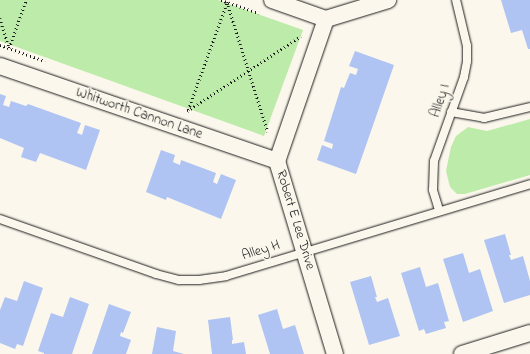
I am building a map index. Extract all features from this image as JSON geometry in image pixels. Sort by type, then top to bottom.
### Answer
[{"type":"street","points":[[272,0],[326,19],[388,0]]},
{"type":"street","name":"Robert E Lee Drive","points":[[326,19],[277,161],[335,354]]},
{"type":"street","name":"Whitworth Cannon Lane","points":[[0,66],[277,161]]},
{"type":"street","points":[[462,354],[530,333]]},
{"type":"lane","name":"Alley I","points":[[439,210],[432,190],[434,161],[452,112],[467,61],[468,46],[456,0]]},
{"type":"lane","points":[[452,112],[484,118],[530,107]]},
{"type":"lane","name":"Alley H","points":[[0,219],[156,274],[179,280],[199,280],[226,276],[439,210],[530,184]]},
{"type":"path","points":[[0,18],[9,48],[26,0]]},
{"type":"path","points":[[221,0],[264,15]]},
{"type":"path","points":[[227,2],[187,111],[305,33],[304,38]]},
{"type":"path","points":[[227,2],[277,161]]},
{"type":"green space","points":[[0,0],[218,0],[303,30],[264,136],[0,41]]},
{"type":"green space","points":[[530,119],[530,175],[465,194],[457,194],[450,187],[446,171],[451,147],[456,136],[468,127],[487,131]]},
{"type":"building","points":[[501,0],[530,0],[530,49],[528,49],[522,30],[511,33]]},
{"type":"building","points":[[355,51],[394,65],[356,174],[317,160],[322,145],[332,149],[333,144],[324,141],[341,87],[344,88],[350,73],[356,75],[358,69],[349,66]]},
{"type":"building","points":[[0,94],[6,96],[3,105],[9,107],[11,101],[26,106],[28,104],[81,123],[77,133],[82,135],[85,125],[100,130],[86,170],[40,153],[36,162],[21,157],[24,148],[0,138]]},
{"type":"building","points":[[161,150],[175,155],[173,162],[180,165],[181,160],[216,173],[213,182],[217,184],[221,174],[236,180],[221,219],[167,197],[166,200],[146,192]]},
{"type":"building","points":[[505,234],[511,260],[523,256],[530,281],[530,295],[504,303],[484,240]]},
{"type":"building","points":[[463,253],[469,273],[480,269],[493,311],[463,322],[443,259]]},
{"type":"building","points":[[420,267],[426,287],[438,283],[449,321],[444,322],[446,328],[426,334],[424,329],[419,331],[401,273]]},
{"type":"building","points":[[371,276],[377,302],[388,298],[400,336],[369,345],[350,282]]},
{"type":"building","points":[[24,281],[43,288],[23,346],[17,344],[15,349],[0,343],[0,310],[5,297],[17,301]]},
{"type":"building","points":[[70,297],[89,304],[72,354],[44,354],[38,351],[51,313],[63,317]]},
{"type":"building","points":[[109,304],[131,312],[123,333],[121,332],[120,336],[131,340],[126,354],[92,354]]},
{"type":"building","points":[[277,309],[283,329],[295,325],[304,354],[270,354],[258,315]]},
{"type":"building","points":[[230,317],[233,340],[232,344],[244,342],[246,354],[212,354],[208,320]]},
{"type":"building","points":[[157,327],[176,331],[173,351],[184,354],[152,354]]}]
